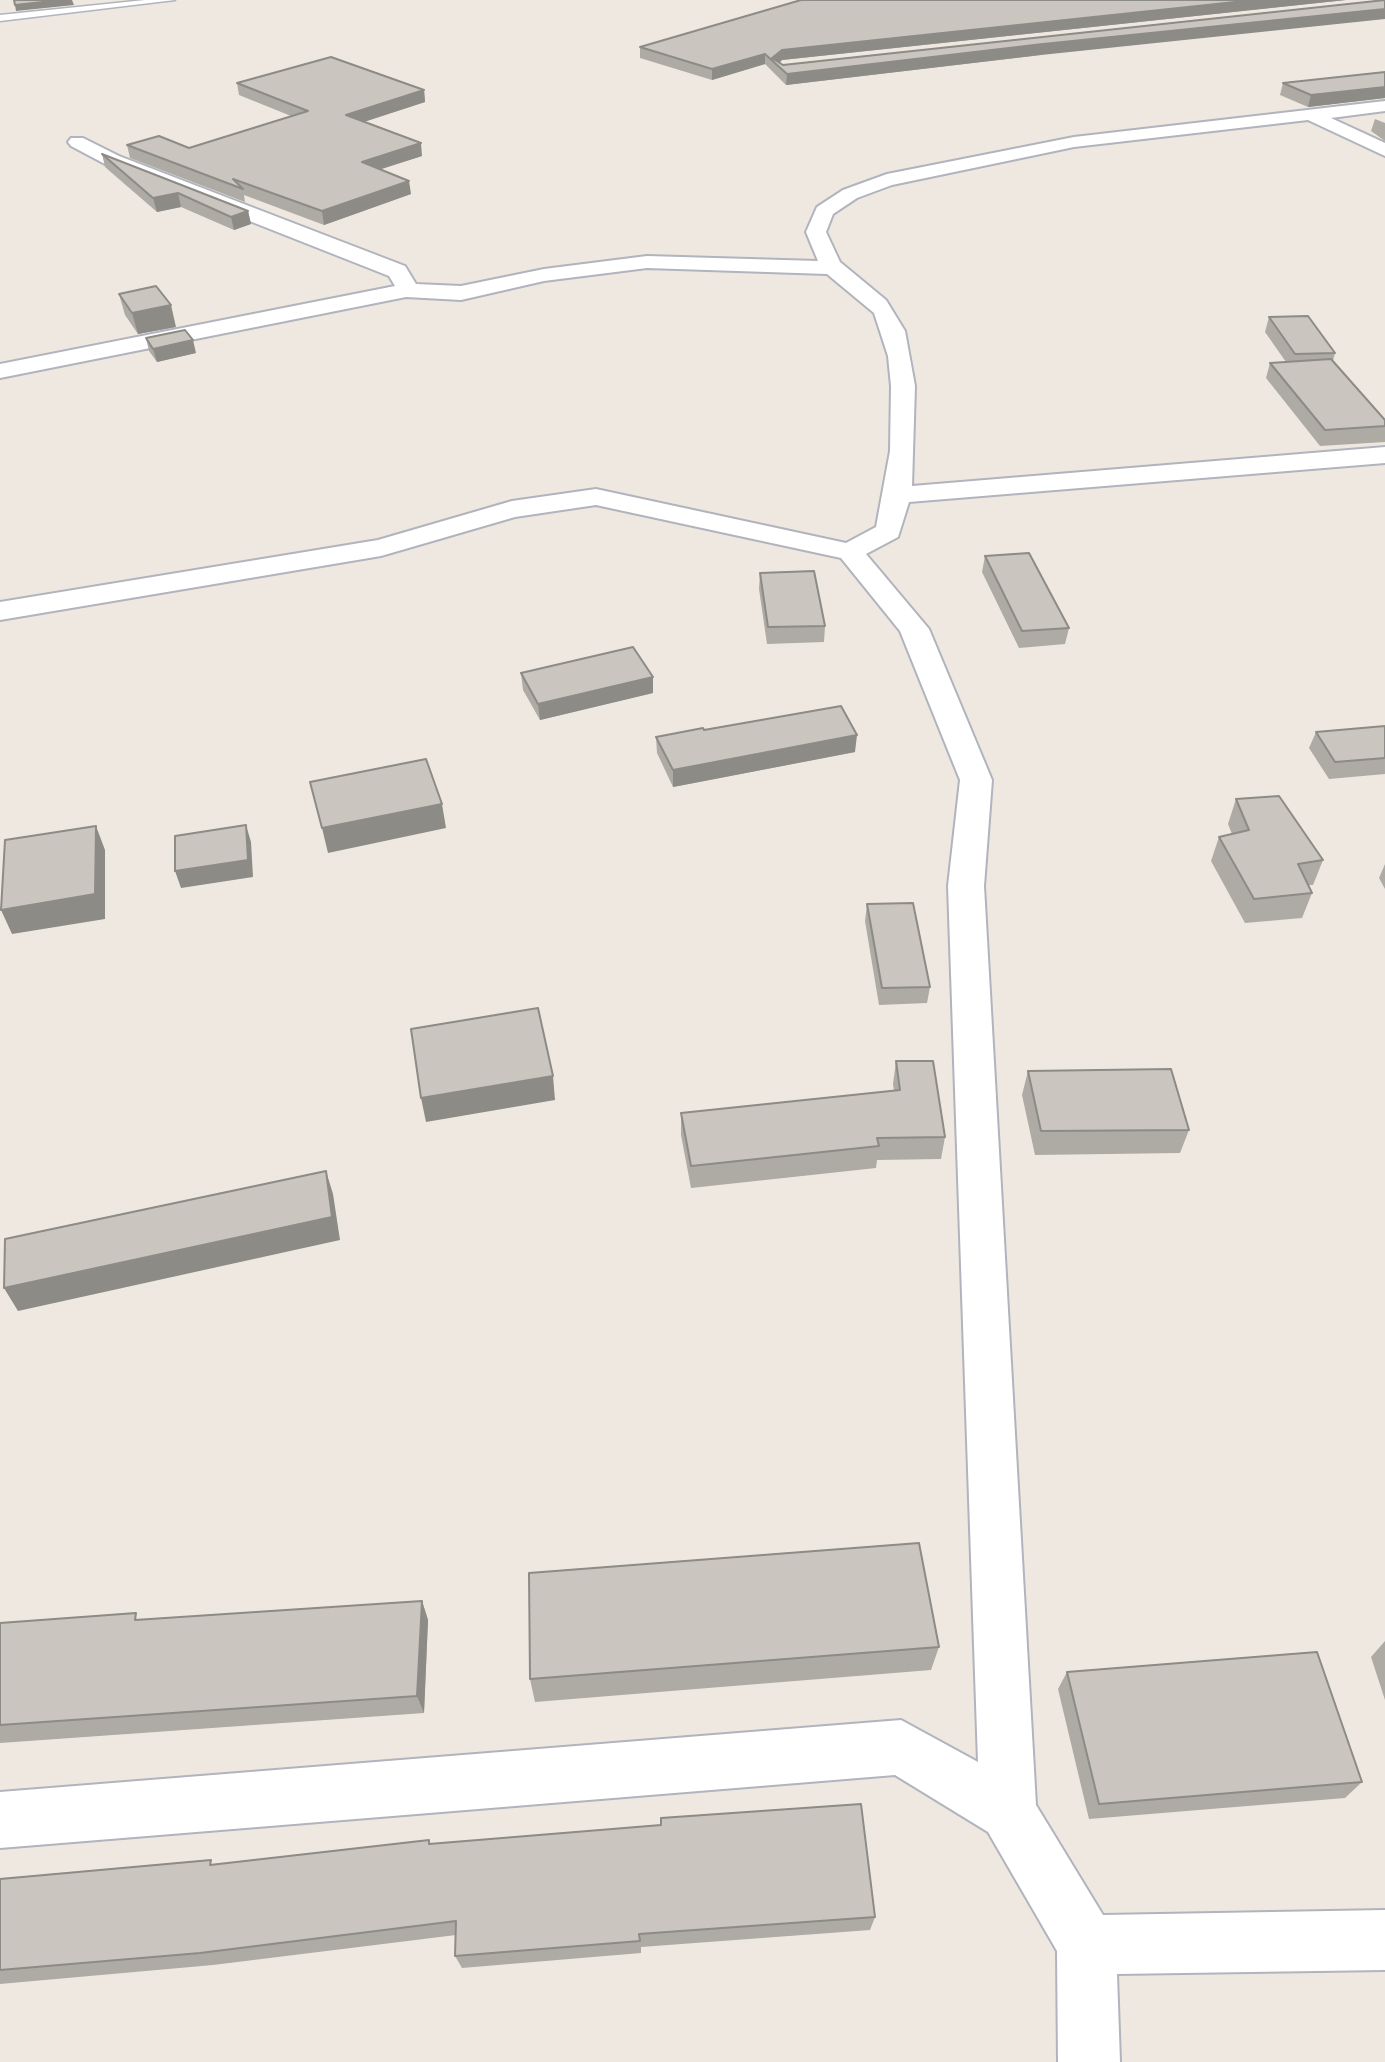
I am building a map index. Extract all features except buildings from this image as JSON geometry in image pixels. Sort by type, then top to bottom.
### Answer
[{"type":"street","points":[[850,552],[888,531],[898,495],[904,398],[898,337],[883,310],[833,268],[816,232],[824,211],[850,194],[887,180],[1074,142],[1385,106]]},
{"type":"street","points":[[1311,115],[1385,150]]},
{"type":"street","points":[[77,142],[112,160],[267,218],[397,271],[404,278],[406,290]]},
{"type":"street","points":[[0,370],[406,290],[461,293],[544,275],[647,262],[691,261],[833,268]]},
{"type":"street","points":[[898,495],[1385,455]]},
{"type":"street","points":[[0,611],[381,548],[512,509],[596,497],[850,552],[914,629],[976,780],[966,886],[1008,1812]]},
{"type":"street","points":[[0,1821],[901,1746],[1008,1812],[1087,1945],[1089,2062]]},
{"type":"street","points":[[1087,1945],[1385,1940]]},
{"type":"lane","points":[[0,18],[172,0]]}]
